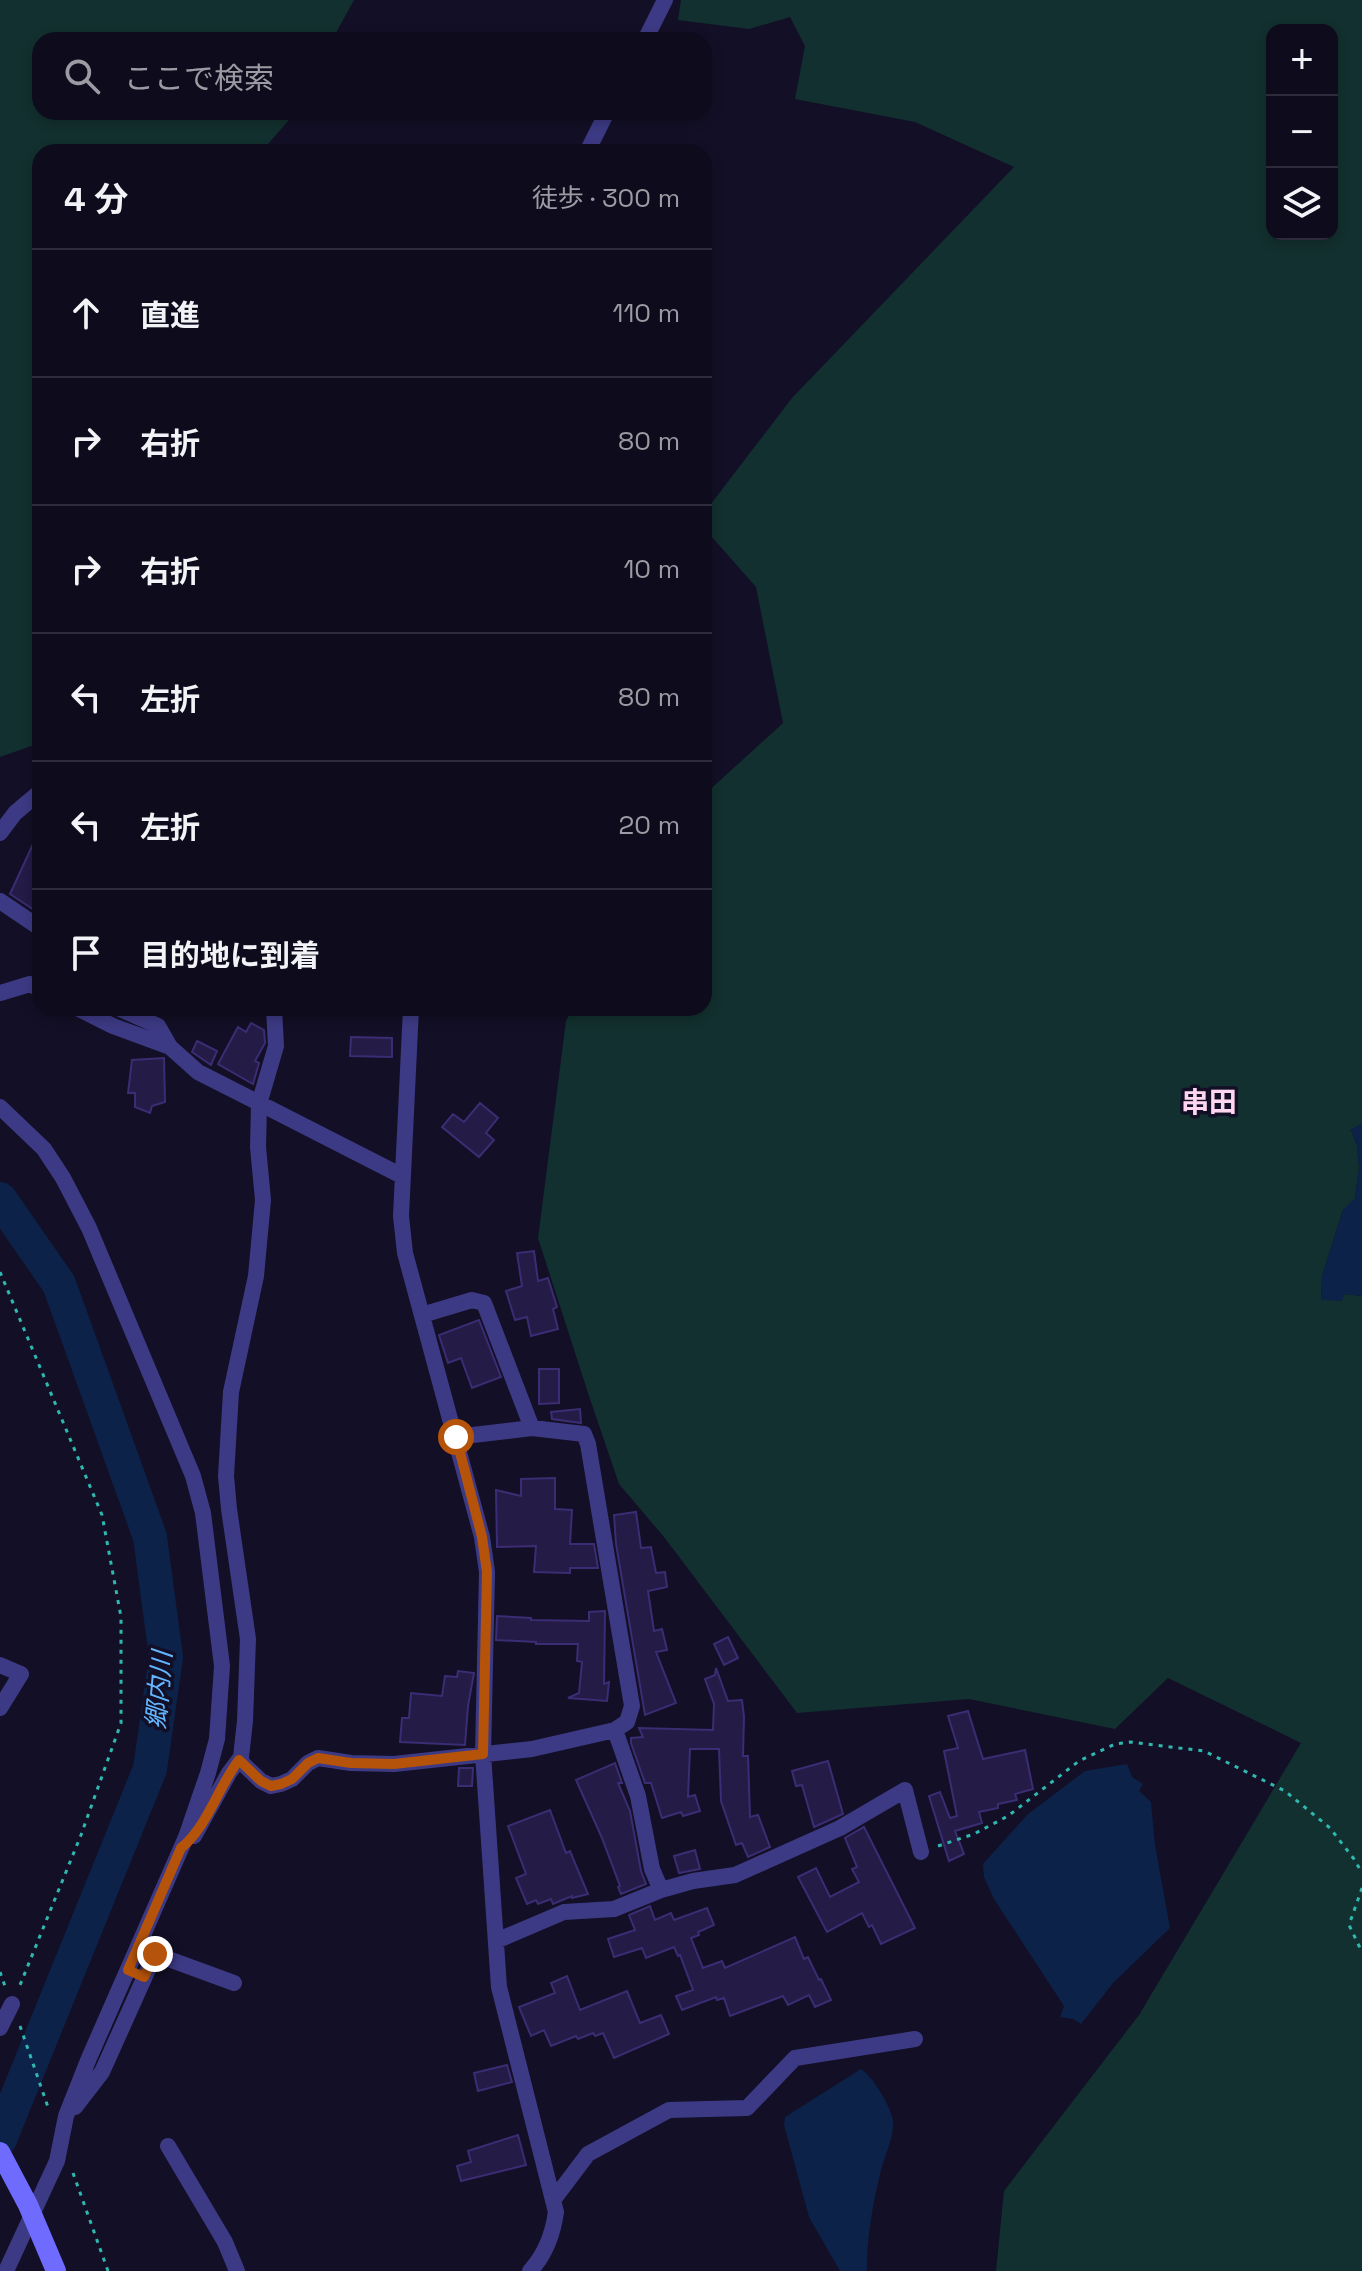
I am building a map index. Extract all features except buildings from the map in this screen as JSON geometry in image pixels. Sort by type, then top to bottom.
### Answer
[{"type":"main road","points":[[0,2152],[30,2210],[56,2271]]},
{"type":"street","points":[[649,32],[665,0]]},
{"type":"street","points":[[591,144],[603,120]]},
{"type":"street","points":[[0,833],[15,813],[32,799]]},
{"type":"street","points":[[0,901],[32,923]]},
{"type":"street","points":[[0,993],[32,985]]},
{"type":"street","points":[[93,1016],[170,1047]]},
{"type":"street","points":[[136,1016],[158,1026],[170,1047],[198,1072],[402,1176]]},
{"type":"street","points":[[181,1848],[195,1835],[241,1757],[247,1697],[248,1639],[226,1476],[231,1392],[256,1276],[263,1200],[258,1147],[259,1104],[276,1046],[274,1016]]},
{"type":"street","points":[[411,1016],[401,1216],[405,1253],[482,1537],[487,1572],[483,1754],[499,1987],[556,2212],[553,2229],[539,2262],[530,2271]]},
{"type":"street","points":[[0,1107],[44,1149],[63,1178],[83,1216],[187,1462],[199,1496],[222,1666],[217,1739],[208,1773],[181,1848],[61,2127],[57,2161],[30,2210],[6,2271]]},
{"type":"street","points":[[422,1315],[472,1300],[484,1303],[532,1428]]},
{"type":"street","points":[[239,1760],[261,1781],[271,1786],[292,1779],[318,1758],[394,1764],[532,1749],[615,1730],[627,1722],[632,1706],[584,1434],[532,1428],[456,1437]]},
{"type":"street","points":[[0,1665],[21,1674],[0,1708]]},
{"type":"street","points":[[615,1730],[638,1796],[652,1869],[661,1890]]},
{"type":"street","points":[[496,1941],[564,1912],[614,1909],[693,1881],[735,1875],[840,1828],[905,1790],[921,1852]]},
{"type":"street","points":[[61,2127],[102,2072],[155,1954],[234,1983]]},
{"type":"street","points":[[128,1970],[144,1977]]},
{"type":"street","points":[[0,2028],[12,2004]]},
{"type":"street","points":[[554,2199],[588,2154],[669,2110],[747,2108],[795,2058],[915,2039]]},
{"type":"street","points":[[168,2146],[225,2242],[237,2271]]},
{"type":"path","points":[[0,1272],[102,1515],[121,1617],[121,1723],[81,1835],[12,2004],[61,2127]]},
{"type":"path","points":[[921,1852],[974,1834],[1008,1816],[1079,1761],[1115,1744],[1130,1742],[1204,1751],[1285,1791],[1330,1828],[1362,1873]]},
{"type":"path","points":[[1362,1888],[1349,1925],[1362,1952]]},
{"type":"path","points":[[71,2168],[108,2271]]},
{"type":"green space","points":[[0,0],[354,0],[336,32],[32,32],[32,120],[289,120],[268,144],[32,144],[32,746],[0,757]]},
{"type":"green space","points":[[681,0],[1362,0],[1362,1124],[1351,1130],[1357,1145],[1359,1168],[1355,1199],[1343,1210],[1322,1276],[1321,1299],[1342,1301],[1343,1294],[1362,1296],[1362,2271],[996,2271],[1004,2191],[1139,2015],[1301,1743],[1168,1678],[1115,1729],[969,1699],[797,1713],[664,1537],[619,1484],[538,1238],[566,1021],[569,1016],[712,1016],[712,788],[783,723],[756,587],[712,537],[712,503],[792,398],[1014,167],[915,122],[795,99],[805,46],[790,17],[749,29],[678,20]]},
{"type":"water","points":[[1362,1124],[1362,1296],[1344,1294],[1342,1301],[1321,1300],[1322,1276],[1343,1210],[1355,1198],[1359,1168],[1357,1145],[1351,1129]]},
{"type":"water","points":[[1127,1764],[1132,1777],[1143,1784],[1139,1791],[1151,1802],[1155,1845],[1170,1928],[1113,1983],[1081,2024],[1060,2017],[1064,2006],[994,1899],[984,1877],[983,1864],[1028,1814],[1085,1771]]},
{"type":"water","points":[[861,2069],[885,2100],[892,2115],[893,2127],[873,2207],[867,2269],[840,2271],[809,2217],[784,2125],[785,2117]]},
{"type":"waterway","name":"郷内川","points":[[0,1199],[59,1284],[150,1537],[166,1657],[150,1769],[0,2139]]},
{"type":"district","name":"串田","points":[[1209,1102]]},
{"type":"route","points":[[155,1954],[144,1977],[128,1970],[181,1848],[195,1835],[239,1760],[261,1781],[271,1786],[292,1779],[318,1758],[394,1764],[483,1754],[487,1572],[482,1537],[456,1437]]}]
